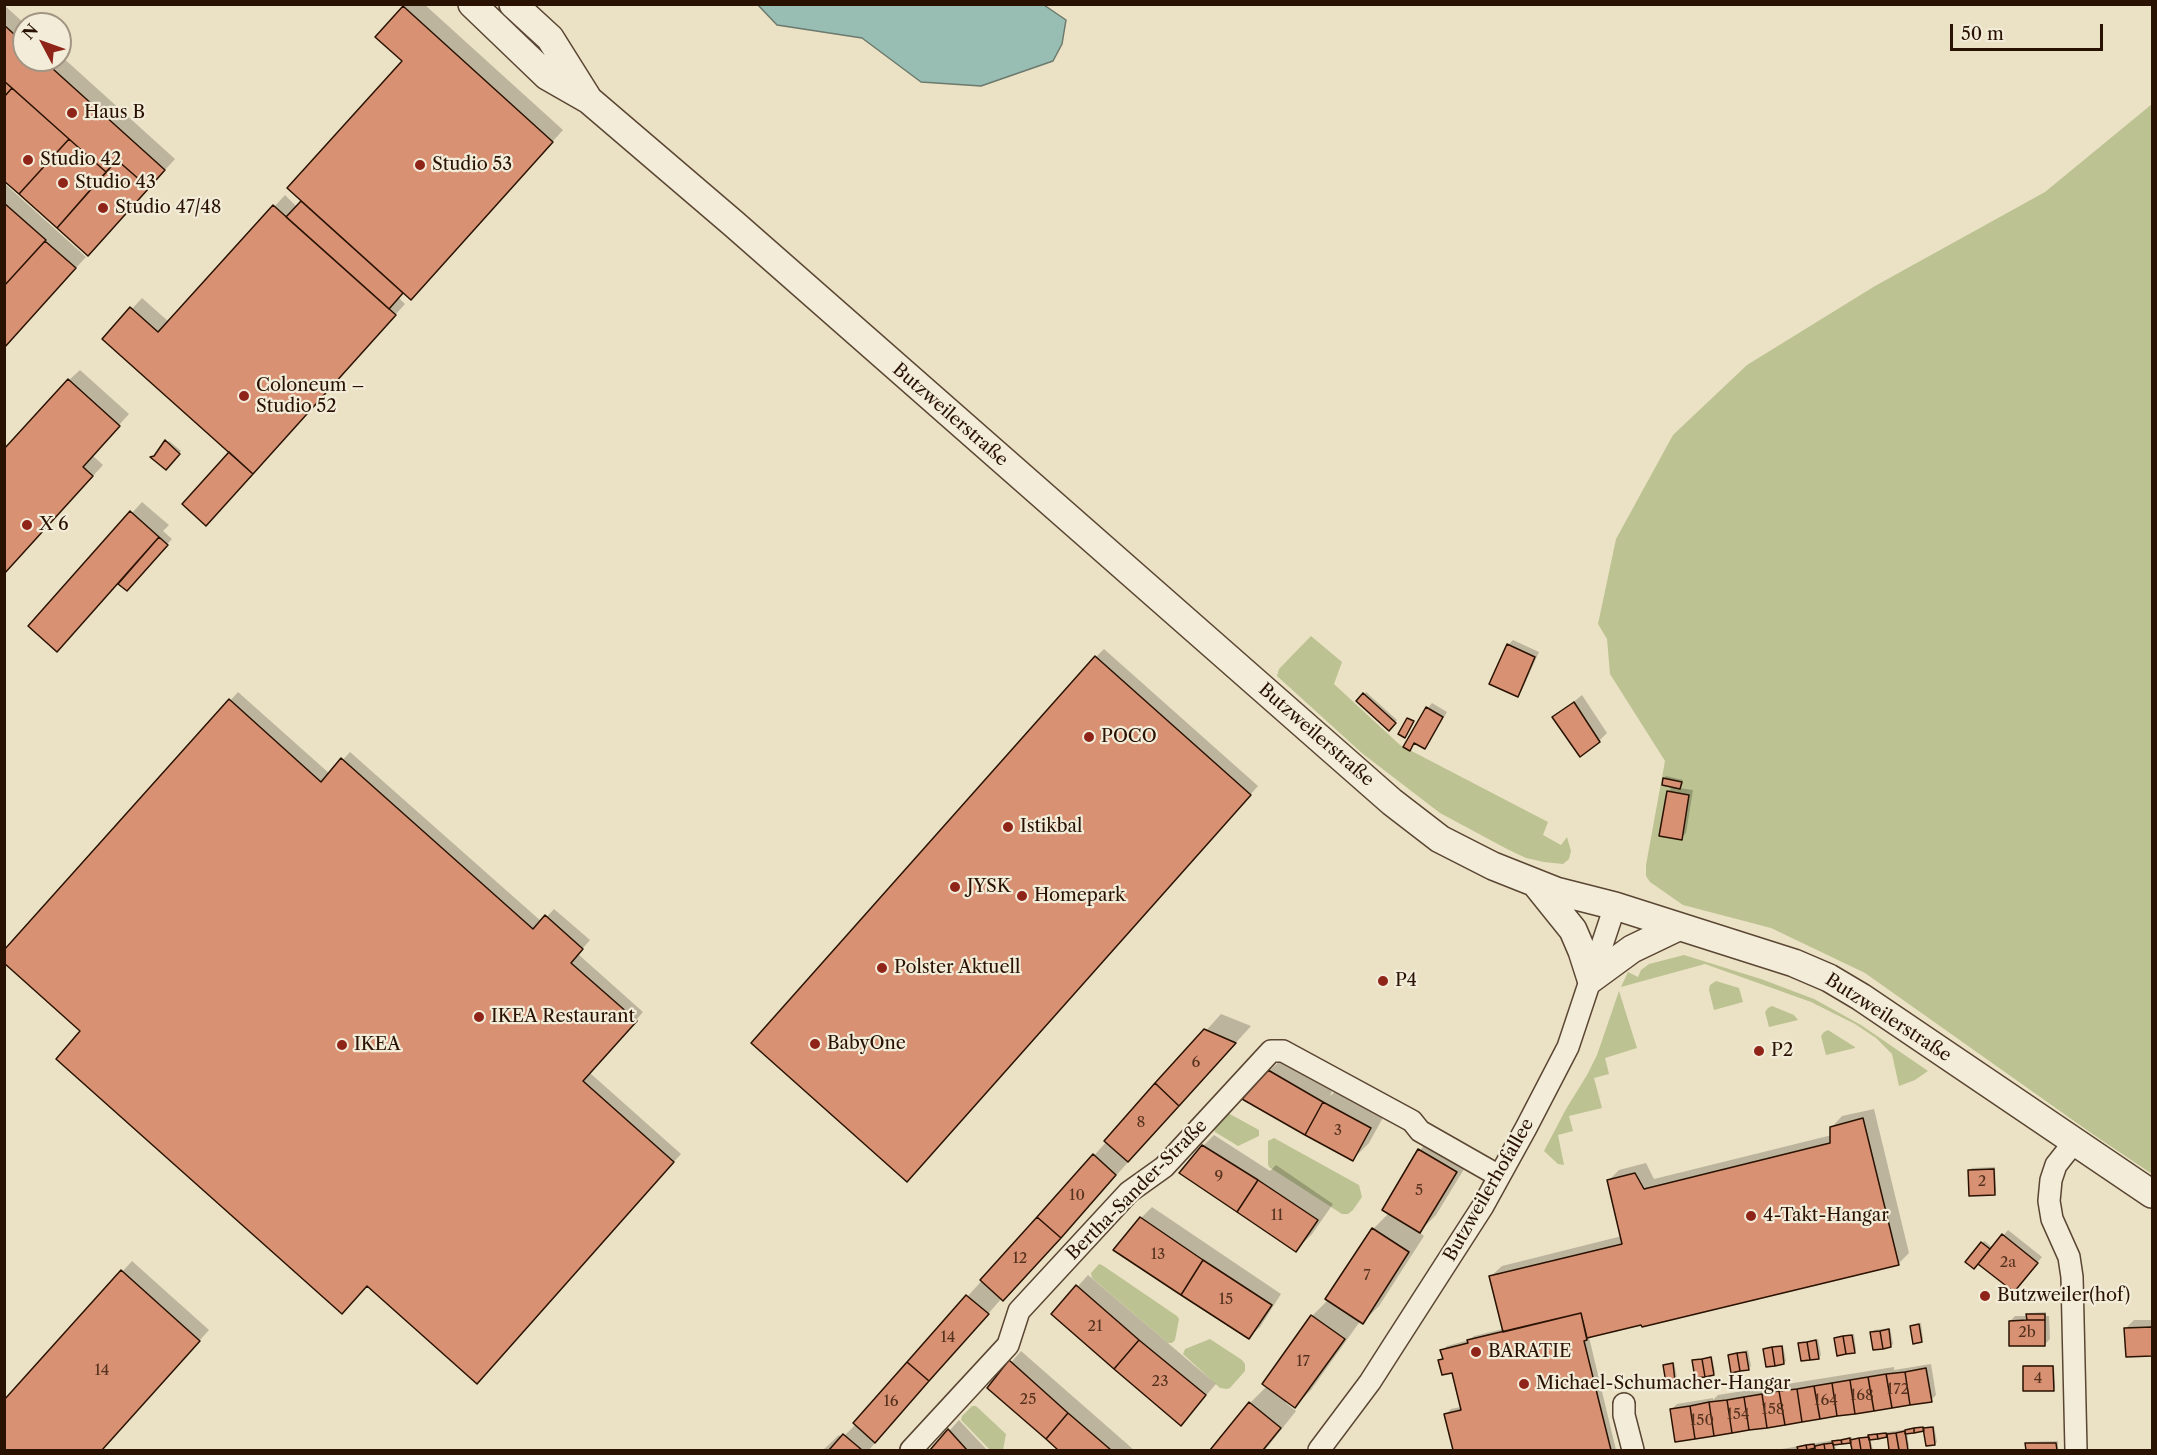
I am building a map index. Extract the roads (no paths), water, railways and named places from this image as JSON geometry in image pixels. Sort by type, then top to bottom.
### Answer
[{"type":"street","name":"Butzweilerstraße","points":[[472,4],[547,76],[589,100],[734,224],[1392,802],[1440,839],[1493,866],[1536,884],[1615,906],[1794,963],[1829,978],[2152,1194]]},
{"type":"street","name":"Butzweilerstraße","points":[[513,4],[549,38],[589,100]]},
{"type":"street","points":[[1536,884],[1573,930],[1590,979],[1632,949],[1678,927]]},
{"type":"street","name":"Butzweilerhofallee","points":[[1319,1450],[1370,1382],[1483,1206],[1568,1047],[1615,906]]},
{"type":"street","name":"Bertha-Sander-Straße","points":[[911,1450],[1008,1345],[1019,1311],[1129,1192],[1164,1167],[1271,1051],[1283,1051],[1412,1121],[1420,1131],[1499,1176]]},
{"type":"street","points":[[2075,1141],[2056,1165],[2051,1180],[2049,1201],[2052,1219],[2069,1257],[2072,1277],[2076,1450]]},
{"type":"street","points":[[1624,1404],[1624,1415],[1633,1450]]},
{"type":"water","points":[[758,5],[1044,5],[1066,20],[1062,44],[1053,61],[981,86],[921,82],[862,38],[777,25]]},
{"type":"place","name":"Haus B","points":[[72,113]]},
{"type":"place","name":"Studio 42","points":[[28,160]]},
{"type":"place","name":"Studio 53","points":[[420,165]]},
{"type":"place","name":"Studio 43","points":[[63,183]]},
{"type":"place","name":"Studio 47/48","points":[[103,208]]},
{"type":"place","name":"Coloneum – Studio 52","points":[[244,396]]},
{"type":"place","name":"X 6","points":[[27,525]]},
{"type":"place","name":"POCO","points":[[1089,737]]},
{"type":"place","name":"Istikbal","points":[[1008,827]]},
{"type":"place","name":"JYSK","points":[[955,887]]},
{"type":"place","name":"Homepark","points":[[1022,896]]},
{"type":"place","name":"Polster Aktuell","points":[[882,968]]},
{"type":"place","name":"P4","points":[[1383,981]]},
{"type":"place","name":"IKEA Restaurant","points":[[479,1017]]},
{"type":"place","name":"BabyOne","points":[[815,1044]]},
{"type":"place","name":"IKEA","points":[[342,1045]]},
{"type":"place","name":"P2","points":[[1759,1051]]},
{"type":"place","name":"4-Takt-Hangar","points":[[1751,1216]]},
{"type":"place","name":"Butzweiler(hof)","points":[[1985,1296]]},
{"type":"place","name":"BARATIE","points":[[1476,1352]]},
{"type":"place","name":"Michael-Schumacher-Hangar","points":[[1524,1384]]}]
